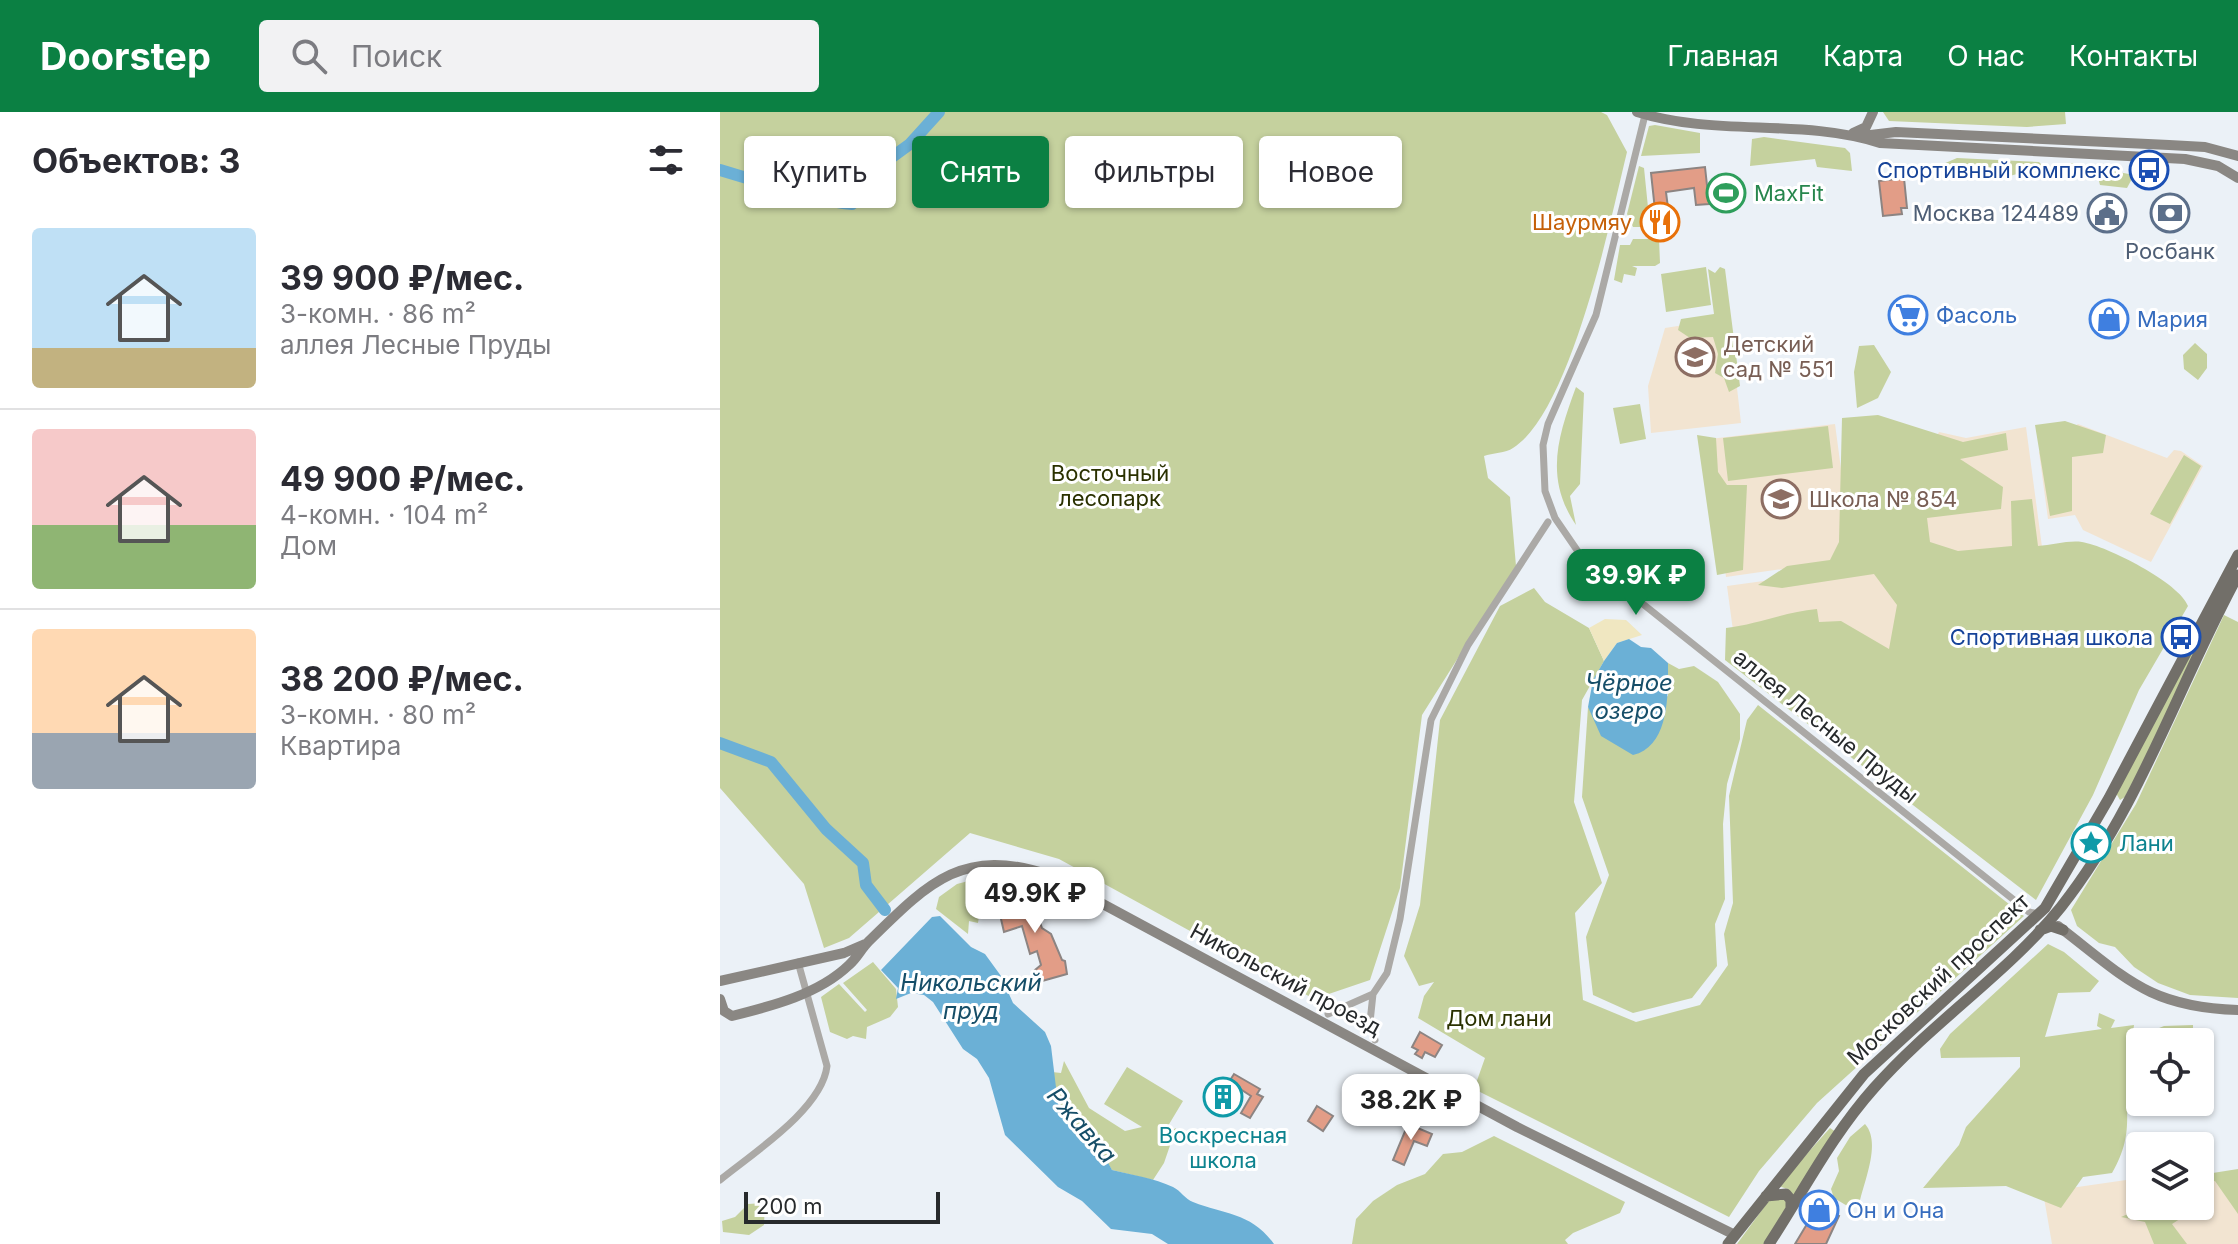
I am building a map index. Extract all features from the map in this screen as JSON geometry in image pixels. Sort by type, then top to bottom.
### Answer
[{"type":"main road","name":"Московский проспект","points":[[1732,1239],[1864,1074],[2009,952],[2040,930],[2238,555]]},
{"type":"main road","name":"Московский проспект","points":[[1769,1244],[1843,1128],[1875,1086],[2045,917],[2060,908],[2094,860],[2126,806],[2238,575]]},
{"type":"main road","points":[[2109,798],[2115,805],[2126,806]]},
{"type":"main road","points":[[2081,849],[2090,851],[2094,860]]},
{"type":"main road","points":[[2040,930],[2051,926],[2063,930]]},
{"type":"main road","points":[[1828,1116],[1843,1128]]},
{"type":"main road","points":[[1764,1197],[1779,1192],[1786,1194],[1791,1200],[1791,1210]]},
{"type":"street","points":[[1641,113],[1704,126],[1858,133],[1889,131],[2205,147],[2238,156]]},
{"type":"street","name":"аллея Лесные Пруды","points":[[1641,113],[1596,315],[1548,424],[1542,461],[1545,491],[1555,518],[1579,553],[2029,912],[2045,917]]},
{"type":"street","points":[[1858,133],[1872,114]]},
{"type":"street","points":[[1872,114],[1874,127],[1889,131]]},
{"type":"street","points":[[1858,133],[1880,143],[2185,159],[2218,166],[2238,178]]},
{"type":"street","points":[[1371,1036],[1373,994],[1387,973],[1400,919],[1431,720],[1468,645],[1548,522]]},
{"type":"street","name":"Никольский проезд","points":[[720,999],[724,1011],[732,1016],[806,993],[848,966],[867,943],[936,882],[956,871],[1000,862],[1049,875],[1732,1239]]},
{"type":"street","points":[[2060,908],[2057,919],[2063,930]]},
{"type":"street","points":[[2045,917],[2119,974],[2163,1000],[2184,1006],[2238,1010]]},
{"type":"street","name":"Никольский проезд","points":[[720,981],[844,953],[867,943]]},
{"type":"street","points":[[720,1180],[798,1115],[825,1083],[827,1066],[798,962]]},
{"type":"street","points":[[1328,1014],[1373,994]]},
{"type":"shaded area","name":"Детский сад № 551","points":[[1729,318],[1741,423],[1651,433],[1648,386],[1665,328]]},
{"type":"shaded area","name":"Школа № 854","points":[[1835,424],[1853,559],[1726,577],[1710,439]]},
{"type":"shaded area","points":[[2078,424],[2167,458],[2174,450],[2181,451],[2203,466],[2151,562],[2083,530],[2075,515],[2048,519],[2039,452]]},
{"type":"shaded area","points":[[2026,427],[2044,562],[1918,568],[1907,496],[1939,432],[1966,438]]},
{"type":"shaded area","points":[[1896,563],[1914,651],[1736,653],[1727,586]]},
{"type":"shaded area","points":[[2238,1172],[2238,1244],[2169,1244],[2163,1220],[2214,1220],[2214,1176]]},
{"type":"shaded area","points":[[2126,1180],[2126,1220],[2155,1220],[2161,1244],[2052,1244],[2043,1192]]},
{"type":"green space","name":"Восточный лесопарк","points":[[720,112],[1601,112],[1607,115],[1627,152],[1599,265],[1570,356],[1553,396],[1534,428],[1513,448],[1484,456],[1488,478],[1510,497],[1516,566],[1422,715],[1400,888],[1370,980],[1314,999],[1059,859],[970,833],[849,938],[824,948],[804,884],[720,788]]},
{"type":"green space","points":[[1883,112],[2065,112],[2066,124],[2027,127],[1889,121]]},
{"type":"green space","points":[[1649,126],[1700,133],[1700,153],[1641,156]]},
{"type":"green space","points":[[1764,137],[1845,148],[1850,153],[1852,171],[1817,167],[1815,159],[1750,166],[1752,139]]},
{"type":"green space","points":[[1957,158],[2039,162],[2044,167],[2002,178],[1994,171],[1943,164]]},
{"type":"green space","points":[[2071,163],[2134,175],[2127,188],[2100,185],[2097,174],[2067,168]]},
{"type":"green space","points":[[1639,166],[1644,168],[1650,227],[1633,227],[1627,214]]},
{"type":"green space","points":[[1633,239],[1659,239],[1660,263],[1655,266],[1632,266],[1637,268],[1635,276],[1624,274],[1622,283],[1614,280],[1620,245],[1630,245]]},
{"type":"green space","points":[[1706,267],[1711,305],[1666,312],[1661,274]]},
{"type":"green space","points":[[1720,267],[1725,269],[1740,386],[1729,392],[1724,378],[1715,373],[1718,354],[1713,337],[1690,338],[1678,330],[1681,319],[1714,314],[1708,269],[1715,273]]},
{"type":"green space","points":[[2195,343],[2207,354],[2207,368],[2198,380],[2184,369],[2183,355]]},
{"type":"green space","points":[[1874,345],[1891,372],[1878,398],[1857,408],[1854,372],[1859,346]]},
{"type":"green space","points":[[1576,387],[1584,393],[1580,484],[1570,496],[1576,525],[1560,490],[1557,457]]},
{"type":"green space","points":[[1640,404],[1646,439],[1620,444],[1613,408]]},
{"type":"green space","points":[[1878,415],[1963,442],[2006,433],[2008,450],[1960,459],[2003,487],[2001,509],[1927,518],[1930,542],[1958,551],[2012,546],[2011,501],[2032,499],[2038,546],[2077,542],[2108,550],[2158,577],[2172,587],[2188,606],[2139,690],[2093,795],[2036,900],[1725,660],[1726,628],[1817,609],[1819,622],[1841,621],[1889,649],[1897,605],[1874,574],[1782,588],[1758,585],[1787,566],[1830,560],[1839,542],[1842,418]]},
{"type":"green space","points":[[2065,421],[2106,435],[2103,453],[2072,457],[2072,511],[2050,516],[2035,425]]},
{"type":"green space","points":[[1828,426],[1833,468],[1728,481],[1723,438]]},
{"type":"green space","points":[[1697,435],[1716,438],[1718,472],[1727,485],[1747,485],[1743,570],[1717,575]]},
{"type":"green space","points":[[2184,455],[2201,466],[2170,524],[2150,514]]},
{"type":"green space","name":"Дом лани","points":[[1534,588],[1545,602],[1589,628],[1604,661],[1582,700],[1574,802],[1602,883],[1575,913],[1583,1000],[1636,1022],[1700,1005],[1728,965],[1724,934],[1733,903],[1729,796],[1747,720],[1758,705],[2024,916],[1817,1103],[1759,1171],[1729,1217],[1474,1089],[1485,1058],[1418,1018],[1424,996],[1434,982],[1419,986],[1404,956],[1420,905],[1440,720],[1500,606]]},
{"type":"green space","points":[[2211,614],[2173,704],[2125,797],[2120,800],[2116,793]]},
{"type":"green space","points":[[2224,615],[2238,622],[2238,998],[2190,995],[2158,983],[2134,967],[2115,947],[2099,943],[2077,926],[2071,910],[2136,804]]},
{"type":"green space","points":[[1668,663],[1679,669],[1694,666],[1718,682],[1740,714],[1740,739],[1727,784],[1723,824],[1725,899],[1715,924],[1717,966],[1692,998],[1633,1013],[1593,995],[1586,937],[1609,875],[1582,797],[1588,707],[1599,726],[1668,696]]},
{"type":"green space","points":[[1001,875],[1002,881],[981,904],[978,923],[969,921],[968,934],[936,909],[939,897],[957,884]]},
{"type":"green space","points":[[2048,944],[2064,952],[2099,981],[2090,992],[2058,993],[2045,1037],[2102,1029],[2097,1026],[2099,1013],[2115,1020],[2111,1028],[2134,1025],[2134,1028],[2126,1028],[2126,1136],[2112,1173],[2083,1177],[2061,1208],[2006,1186],[1923,1188],[1959,1145],[1966,1127],[2020,1067],[2020,1057],[1941,1058],[1940,1049],[1950,1034]]},
{"type":"green space","points":[[873,962],[896,989],[898,1007],[890,1017],[867,1027],[866,1039],[853,1036],[847,1039],[830,1032],[821,997],[839,984],[865,1012],[867,1010],[843,983]]},
{"type":"green space","points":[[2193,1025],[2193,1028],[2159,1028]]},
{"type":"green space","points":[[1064,1061],[1089,1108],[1125,1131],[1142,1127],[1104,1104],[1127,1067],[1183,1101],[1162,1136],[1176,1128],[1164,1163],[1153,1180],[1112,1170],[1067,1114],[1055,1089],[1052,1072],[1061,1073]]},
{"type":"green space","points":[[1865,1124],[1872,1142],[1870,1163],[1859,1205],[1849,1207],[1834,1198],[1831,1189],[1839,1171],[1837,1158],[1850,1137]]},
{"type":"green space","points":[[1830,1128],[1836,1132],[1794,1198],[1788,1189],[1778,1186]]},
{"type":"green space","points":[[1494,1136],[1625,1202],[1620,1213],[1573,1233],[1565,1240],[1568,1244],[1352,1244],[1356,1219],[1373,1201],[1397,1185],[1425,1174],[1443,1154],[1462,1152]]},
{"type":"green space","points":[[2238,1169],[2238,1214],[2214,1181],[2214,1173]]},
{"type":"green space","points":[[1783,1197],[1788,1205],[1764,1244],[1737,1244],[1770,1199]]},
{"type":"green space","points":[[765,1203],[764,1225],[749,1235],[723,1232],[722,1221],[735,1217],[748,1204]]},
{"type":"green space","points":[[2135,1220],[2178,1220],[2172,1224],[2187,1244],[2154,1244],[2145,1222]]},
{"type":"sand","points":[[1605,619],[1626,620],[1642,635],[1617,643],[1604,661],[1589,628]]},
{"type":"water","name":"Чёрное озеро","points":[[1629,639],[1641,647],[1651,648],[1668,663],[1667,703],[1660,730],[1645,750],[1633,755],[1601,736],[1588,707],[1593,680],[1604,661],[1617,643]]},
{"type":"water","name":"Никольский пруд","points":[[940,916],[971,947],[985,954],[1001,976],[1013,1003],[1045,1032],[1051,1046],[1058,1104],[1066,1118],[1100,1148],[1112,1170],[1166,1184],[1193,1202],[1247,1220],[1274,1244],[1168,1244],[1152,1234],[1111,1229],[1082,1201],[1058,1187],[1005,1135],[989,1078],[977,1059],[963,1049],[933,1002],[924,995],[911,993],[896,999],[898,988],[881,970],[932,917]]},
{"type":"building","points":[[1705,167],[1709,204],[1696,205],[1694,188],[1666,192],[1668,208],[1655,210],[1651,173]]},
{"type":"building","points":[[1904,178],[1907,208],[1901,208],[1902,214],[1883,216],[1879,181]]},
{"type":"building","points":[[1036,891],[1047,896],[1037,914],[1042,928],[1051,934],[1065,961],[1067,974],[1042,981],[1035,970],[1041,965],[1037,951],[1030,954],[1022,926],[1004,932],[1001,919],[1003,907],[1018,902],[1022,895],[1031,902]]},
{"type":"building","points":[[1420,1032],[1442,1045],[1435,1057],[1425,1052],[1422,1058],[1415,1054],[1418,1050],[1412,1047]]},
{"type":"building","name":"Воскресная школа","points":[[1234,1074],[1260,1089],[1257,1094],[1263,1097],[1250,1118],[1241,1113],[1251,1096],[1237,1087],[1227,1104],[1214,1096],[1224,1079],[1229,1082]]},
{"type":"building","points":[[1317,1106],[1333,1116],[1323,1131],[1308,1121]]},
{"type":"building","points":[[1408,1124],[1432,1134],[1427,1146],[1414,1141],[1404,1165],[1393,1160]]},
{"type":"building","points":[[1819,1204],[1839,1216],[1826,1244],[1795,1244]]},
{"type":"waterway","name":"Ржавка","points":[[720,170],[852,204],[853,189],[869,188],[873,171],[910,144],[939,112]]},
{"type":"waterway","name":"Ржавка","points":[[720,743],[771,762],[826,829],[863,863],[866,885],[885,910]]},
{"type":"place","name":"Спортивный комплекс","points":[[2149,170]]},
{"type":"place","name":"MaxFit","points":[[1726,193]]},
{"type":"place","name":"Москва 124489","points":[[2107,213]]},
{"type":"place","name":"Росбанк","points":[[2170,213]]},
{"type":"place","name":"Шаурмяу","points":[[1660,222]]},
{"type":"place","name":"Фасоль","points":[[1908,315]]},
{"type":"place","name":"Мария","points":[[2109,319]]},
{"type":"place","name":"Детский сад № 551","points":[[1695,357]]},
{"type":"place","name":"Школа № 854","points":[[1781,499]]},
{"type":"place","name":"Спортивная школа","points":[[2181,637]]},
{"type":"place","name":"Лани","points":[[2091,843]]},
{"type":"place","name":"Воскресная школа","points":[[1223,1097]]},
{"type":"place","name":"Он и Она","points":[[1819,1210]]}]
